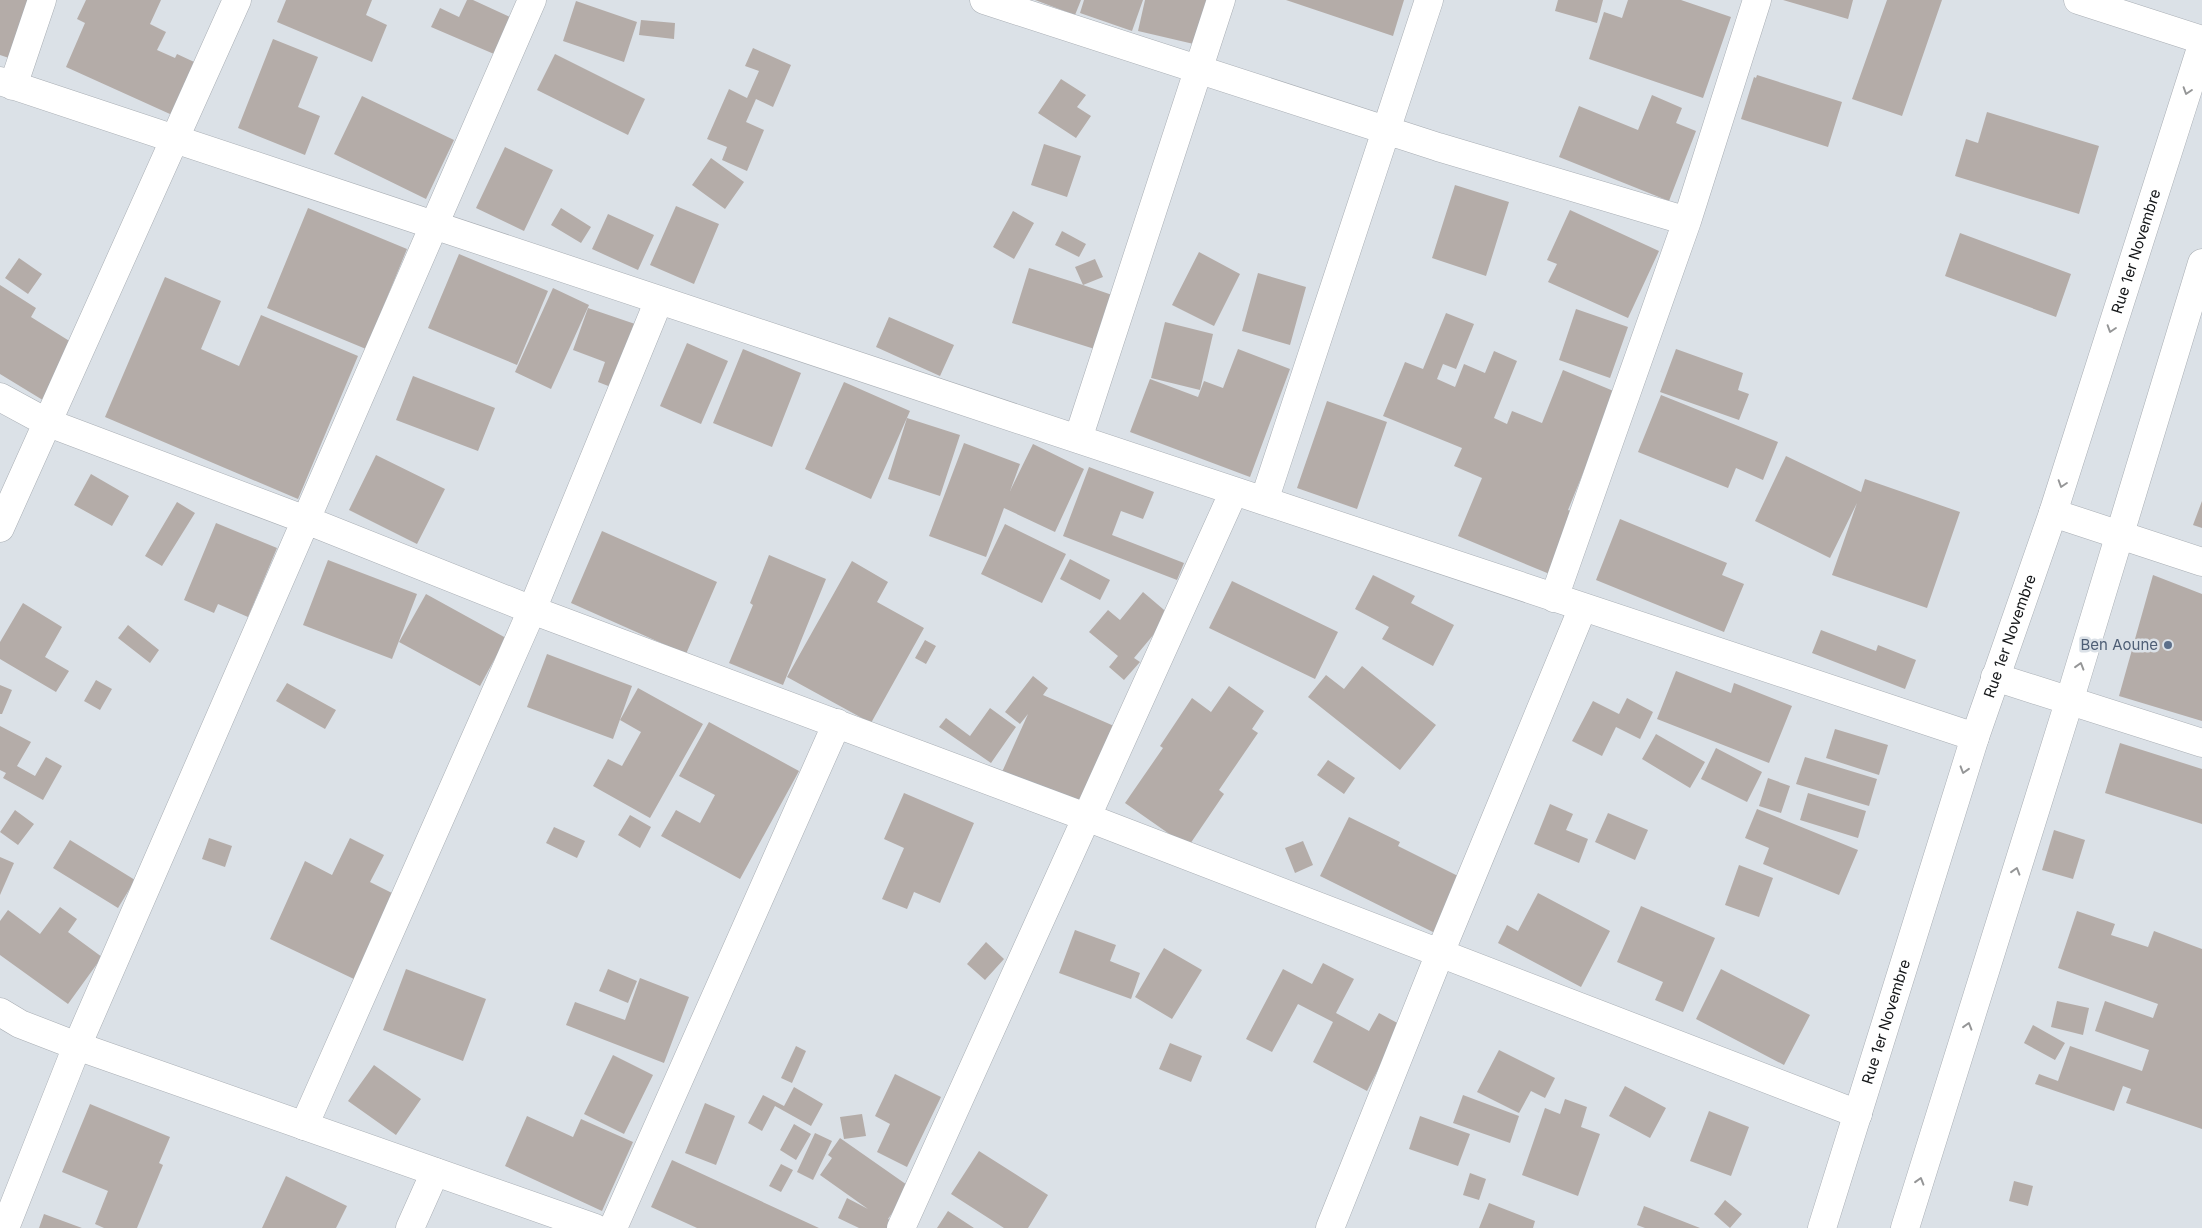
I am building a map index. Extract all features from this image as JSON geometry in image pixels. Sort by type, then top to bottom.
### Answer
[{"type":"street","points":[[42,0],[7,84],[1975,737]]},
{"type":"street","points":[[0,528],[237,0]]},
{"type":"street","points":[[5,1228],[77,1046],[432,225],[532,0]]},
{"type":"street","points":[[984,0],[1387,130],[1687,221]]},
{"type":"street","points":[[1078,439],[1222,0]]},
{"type":"street","points":[[1264,501],[1429,0]]},
{"type":"street","points":[[1554,598],[1687,221],[1757,0]]},
{"type":"street","points":[[2078,0],[2202,40]]},
{"type":"street","name":"Rue 1er Novembre","points":[[1822,1228],[1975,737],[2053,513],[2202,45]]},
{"type":"street","points":[[1905,1228],[2069,702],[2202,263]]},
{"type":"street","points":[[304,1126],[532,610],[659,300]]},
{"type":"street","points":[[0,397],[46,422],[306,520],[532,610],[1086,817],[1858,1114]]},
{"type":"street","points":[[901,1228],[1234,491]]},
{"type":"street","points":[[2053,513],[2202,562]]},
{"type":"street","points":[[1330,1228],[1440,953],[1583,607]]},
{"type":"street","points":[[1995,677],[2202,743]]},
{"type":"street","points":[[613,1228],[836,723]]},
{"type":"street","points":[[0,1012],[20,1024],[77,1046],[595,1228]]},
{"type":"street","points":[[410,1228],[435,1172]]},
{"type":"building","points":[[0,0],[33,0],[12,59],[0,55]]},
{"type":"building","points":[[86,0],[161,0],[150,24],[166,32],[157,50],[175,58],[177,54],[205,67],[181,119],[66,67],[85,23],[77,19]]},
{"type":"building","points":[[286,0],[372,0],[366,15],[387,25],[372,62],[277,22]]},
{"type":"building","points":[[467,0],[473,0],[510,17],[494,54],[431,27],[440,8],[459,17]]},
{"type":"building","points":[[1035,0],[1081,0],[1075,15]]},
{"type":"building","points":[[1084,0],[1143,0],[1132,31],[1080,13]]},
{"type":"building","points":[[1145,0],[1208,0],[1198,45],[1138,31]]},
{"type":"building","points":[[1286,0],[1404,0],[1393,36]]},
{"type":"building","points":[[1558,0],[1603,0],[1597,23],[1555,11]]},
{"type":"building","points":[[1628,0],[1681,0],[1731,17],[1703,98],[1589,59],[1604,12],[1622,18]]},
{"type":"building","points":[[1783,0],[1853,0],[1848,19]]},
{"type":"building","points":[[1887,0],[1942,0],[1902,116],[1852,99]]},
{"type":"building","points":[[576,1],[637,22],[624,62],[563,41]]},
{"type":"building","points":[[641,20],[675,23],[674,39],[639,35]]},
{"type":"building","points":[[273,39],[318,57],[298,107],[320,116],[305,155],[238,128]]},
{"type":"building","points":[[753,48],[791,65],[773,107],[756,99],[746,122],[764,130],[747,171],[722,160],[727,147],[707,139],[729,89],[747,98],[759,71],[745,66]]},
{"type":"building","points":[[555,54],[645,99],[628,135],[537,90]]},
{"type":"building","points":[[1757,75],[1842,102],[1828,147],[1741,119],[1754,77],[1756,78]]},
{"type":"building","points":[[1061,79],[1086,95],[1077,107],[1091,116],[1076,138],[1038,113]]},
{"type":"building","points":[[1652,95],[1682,108],[1676,123],[1696,131],[1669,201],[1559,157],[1579,106],[1638,130]]},
{"type":"building","points":[[362,96],[454,140],[426,199],[334,154]]},
{"type":"building","points":[[1987,112],[2099,146],[2079,214],[1955,176],[1966,139],[1978,143]]},
{"type":"building","points":[[1044,144],[1081,156],[1067,197],[1031,185]]},
{"type":"building","points":[[505,147],[553,170],[524,231],[476,208]]},
{"type":"building","points":[[711,158],[744,182],[725,209],[692,185]]},
{"type":"building","points":[[1455,185],[1509,202],[1486,276],[1432,258]]},
{"type":"building","points":[[676,206],[719,224],[694,284],[650,265]]},
{"type":"building","points":[[308,208],[407,249],[366,349],[267,308]]},
{"type":"building","points":[[561,208],[591,227],[581,243],[551,225]]},
{"type":"building","points":[[1570,210],[1659,251],[1628,318],[1548,282],[1557,264],[1547,260]]},
{"type":"building","points":[[1013,211],[1034,223],[1014,259],[993,247]]},
{"type":"building","points":[[608,214],[654,235],[638,270],[592,249]]},
{"type":"building","points":[[1062,231],[1086,244],[1079,257],[1055,245]]},
{"type":"building","points":[[1960,233],[2071,274],[2056,317],[1945,276]]},
{"type":"building","points":[[1199,252],[1240,274],[1214,326],[1172,305]]},
{"type":"building","points":[[459,254],[548,291],[517,365],[428,328]]},
{"type":"building","points":[[19,258],[42,274],[28,294],[5,278]]},
{"type":"building","points":[[1095,259],[1103,277],[1083,285],[1075,267]]},
{"type":"building","points":[[1029,268],[1118,297],[1101,351],[1012,323]]},
{"type":"building","points":[[1258,273],[1306,287],[1290,345],[1242,331]]},
{"type":"building","points":[[165,277],[221,301],[201,349],[239,366],[261,315],[358,356],[298,499],[105,417]]},
{"type":"building","points":[[0,285],[36,308],[31,317],[79,347],[46,402],[0,374]]},
{"type":"building","points":[[553,288],[589,305],[551,389],[515,372]]},
{"type":"building","points":[[588,308],[638,325],[616,389],[598,382],[605,362],[573,350]]},
{"type":"building","points":[[1576,309],[1628,327],[1610,378],[1559,360]]},
{"type":"building","points":[[1446,313],[1474,324],[1456,369],[1443,364],[1437,379],[1455,387],[1464,364],[1485,373],[1494,351],[1517,361],[1494,418],[1507,424],[1512,411],[1542,423],[1563,370],[1616,392],[1568,510],[1577,514],[1552,575],[1458,536],[1482,478],[1454,466],[1462,448],[1383,416],[1405,362],[1423,369]]},
{"type":"building","points":[[889,317],[954,345],[940,376],[876,347]]},
{"type":"building","points":[[1165,322],[1213,334],[1200,390],[1151,378]]},
{"type":"building","points":[[687,343],[728,361],[701,424],[660,406]]},
{"type":"building","points":[[743,349],[801,373],[772,447],[713,423]]},
{"type":"building","points":[[1238,349],[1290,369],[1250,477],[1130,432],[1150,379],[1198,397],[1204,381],[1223,388]]},
{"type":"building","points":[[1676,349],[1743,373],[1738,390],[1749,394],[1739,420],[1660,392]]},
{"type":"building","points":[[413,376],[495,408],[478,451],[396,420]]},
{"type":"building","points":[[844,382],[910,411],[871,499],[805,469]]},
{"type":"building","points":[[1661,395],[1778,442],[1763,480],[1736,468],[1728,488],[1638,452]]},
{"type":"building","points":[[1327,401],[1387,422],[1357,509],[1297,488]]},
{"type":"building","points":[[907,418],[960,435],[940,496],[888,479]]},
{"type":"building","points":[[964,443],[1020,464],[1010,491],[1033,444],[1084,469],[1055,532],[1004,508],[986,557],[929,536]]},
{"type":"building","points":[[376,455],[445,489],[417,544],[349,510]]},
{"type":"building","points":[[1786,456],[1861,492],[1865,479],[1960,512],[1927,608],[1832,575],[1857,503],[1830,558],[1755,521]]},
{"type":"building","points":[[1089,467],[1154,492],[1143,519],[1121,511],[1112,535],[1184,563],[1177,580],[1063,536]]},
{"type":"building","points":[[91,474],[129,496],[112,526],[74,505]]},
{"type":"building","points":[[2202,501],[2202,528],[2193,525]]},
{"type":"building","points":[[177,502],[195,513],[162,566],[145,556]]},
{"type":"building","points":[[1620,519],[1727,563],[1722,575],[1744,584],[1724,632],[1596,580]]},
{"type":"building","points":[[216,523],[277,548],[248,617],[218,604],[214,613],[184,600]]},
{"type":"building","points":[[1005,524],[1066,554],[1042,603],[981,574]]},
{"type":"building","points":[[602,531],[717,582],[686,654],[571,603]]},
{"type":"building","points":[[769,555],[826,579],[783,685],[729,663],[753,605],[750,603]]},
{"type":"building","points":[[1070,559],[1110,580],[1100,600],[1060,579]]},
{"type":"building","points":[[328,560],[417,594],[392,659],[303,625]]},
{"type":"building","points":[[852,561],[888,582],[877,602],[924,628],[871,723],[787,677]]},
{"type":"building","points":[[1373,575],[1415,596],[1411,603],[1454,625],[1433,666],[1382,639],[1389,627],[1355,609]]},
{"type":"building","name":"Ben Aoune","points":[[2153,575],[2202,594],[2202,721],[2119,696]]},
{"type":"building","points":[[1232,581],[1338,632],[1315,679],[1209,628]]},
{"type":"building","points":[[1143,592],[1170,615],[1134,658],[1140,662],[1124,680],[1109,667],[1118,656],[1089,632],[1108,610],[1120,620]]},
{"type":"building","points":[[426,594],[506,638],[480,686],[399,642]]},
{"type":"building","points":[[23,603],[62,627],[45,657],[69,671],[56,692],[0,659],[0,642]]},
{"type":"building","points":[[128,625],[159,650],[150,663],[118,638]]},
{"type":"building","points":[[1821,630],[1876,651],[1878,645],[1916,660],[1905,689],[1812,653]]},
{"type":"building","points":[[925,640],[936,646],[926,664],[915,658]]},
{"type":"building","points":[[547,654],[632,686],[613,739],[527,707]]},
{"type":"building","points":[[1362,666],[1436,725],[1400,770],[1308,697],[1326,675],[1344,689]]},
{"type":"building","points":[[1676,671],[1731,693],[1734,683],[1792,706],[1769,763],[1657,719]]},
{"type":"building","points":[[1033,676],[1048,688],[1043,695],[1114,726],[1079,806],[1002,772],[1028,714],[1020,724],[1005,712]]},
{"type":"building","points":[[96,680],[112,689],[100,710],[84,701]]},
{"type":"building","points":[[287,683],[336,710],[325,729],[276,701]]},
{"type":"building","points":[[0,685],[12,690],[2,714],[0,714]]},
{"type":"building","points":[[1229,686],[1264,711],[1252,729],[1258,733],[1219,790],[1224,794],[1188,847],[1125,803],[1163,748],[1160,746],[1192,698],[1211,712]]},
{"type":"building","points":[[638,688],[703,724],[650,818],[593,786],[608,759],[622,766],[641,732],[620,720]]},
{"type":"building","points":[[1627,698],[1653,712],[1640,739],[1616,727],[1602,756],[1572,741],[1593,701],[1619,714]]},
{"type":"building","points":[[990,708],[1016,727],[991,763],[939,727],[946,718],[970,736]]},
{"type":"building","points":[[709,722],[799,771],[740,879],[661,836],[676,810],[700,823],[715,795],[679,776]]},
{"type":"building","points":[[0,726],[31,742],[17,766],[35,776],[46,757],[62,766],[43,800],[3,778],[6,773],[0,770]]},
{"type":"building","points":[[1835,729],[1888,745],[1879,775],[1826,758]]},
{"type":"building","points":[[1656,734],[1705,762],[1690,788],[1642,759]]},
{"type":"building","points":[[2120,743],[2202,769],[2202,824],[2105,793]]},
{"type":"building","points":[[1716,748],[1762,772],[1747,802],[1701,779]]},
{"type":"building","points":[[1805,757],[1877,779],[1869,806],[1796,784]]},
{"type":"building","points":[[1328,760],[1355,778],[1344,794],[1317,775]]},
{"type":"building","points":[[1768,778],[1790,786],[1781,813],[1759,806]]},
{"type":"building","points":[[904,793],[974,823],[940,903],[914,892],[907,909],[882,899],[904,848],[884,839]]},
{"type":"building","points":[[1808,793],[1866,811],[1858,838],[1800,820]]},
{"type":"building","points":[[1550,804],[1573,814],[1566,830],[1588,839],[1579,863],[1534,844]]},
{"type":"building","points":[[1757,809],[1858,850],[1839,895],[1763,864],[1769,848],[1745,838]]},
{"type":"building","points":[[15,810],[34,824],[18,845],[0,832]]},
{"type":"building","points":[[1608,813],[1648,830],[1635,860],[1595,842]]},
{"type":"building","points":[[630,815],[651,827],[640,848],[618,835]]},
{"type":"building","points":[[1349,817],[1400,842],[1398,846],[1464,879],[1437,934],[1320,876]]},
{"type":"building","points":[[554,827],[585,841],[577,858],[546,843]]},
{"type":"building","points":[[2054,830],[2085,840],[2073,879],[2042,870]]},
{"type":"building","points":[[209,838],[232,846],[225,867],[202,859]]},
{"type":"building","points":[[350,838],[384,855],[370,882],[396,895],[356,980],[270,939],[305,861],[332,875]]},
{"type":"building","points":[[70,840],[135,880],[118,908],[53,868]]},
{"type":"building","points":[[1303,841],[1313,865],[1295,873],[1285,848]]},
{"type":"building","points":[[0,857],[14,863],[0,895]]},
{"type":"building","points":[[1739,865],[1773,878],[1759,917],[1725,905]]},
{"type":"building","points":[[1538,893],[1610,931],[1581,987],[1498,943],[1507,925],[1518,931]]},
{"type":"building","points":[[1641,906],[1715,938],[1683,1012],[1655,1000],[1663,982],[1617,962]]},
{"type":"building","points":[[60,907],[77,919],[68,932],[102,957],[68,1004],[0,955],[0,921],[8,910],[40,934]]},
{"type":"building","points":[[2077,911],[2115,924],[2111,935],[2148,947],[2154,931],[2202,949],[2202,1129],[2126,1103],[2131,1089],[2123,1086],[2114,1111],[2035,1084],[2039,1074],[2058,1081],[2070,1046],[2142,1071],[2149,1050],[2095,1031],[2105,1001],[2153,1018],[2158,1004],[2058,968]]},
{"type":"building","points":[[1075,930],[1116,945],[1110,961],[1140,973],[1131,999],[1059,973]]},
{"type":"building","points":[[986,942],[1004,959],[985,980],[967,964]]},
{"type":"building","points":[[1164,948],[1202,970],[1172,1019],[1135,997]]},
{"type":"building","points":[[1323,963],[1354,979],[1336,1013],[1369,1031],[1379,1013],[1401,1025],[1367,1091],[1313,1062],[1333,1022],[1298,1004],[1272,1052],[1246,1039],[1283,969],[1312,984]]},
{"type":"building","points":[[406,969],[486,999],[463,1061],[383,1030]]},
{"type":"building","points":[[608,969],[637,981],[628,1003],[599,991]]},
{"type":"building","points":[[1721,969],[1810,1015],[1784,1065],[1696,1019]]},
{"type":"building","points":[[640,978],[689,997],[664,1063],[566,1025],[575,1002],[625,1020]]},
{"type":"building","points":[[2057,1001],[2089,1008],[2083,1035],[2051,1027]]},
{"type":"building","points":[[2033,1025],[2065,1043],[2055,1060],[2024,1043]]},
{"type":"building","points":[[1170,1043],[1202,1056],[1191,1082],[1159,1069]]},
{"type":"building","points":[[796,1046],[806,1051],[792,1083],[781,1078]]},
{"type":"building","points":[[1499,1050],[1555,1078],[1545,1098],[1531,1091],[1519,1113],[1477,1092]]},
{"type":"building","points":[[613,1055],[653,1075],[624,1134],[584,1114]]},
{"type":"building","points":[[374,1065],[421,1099],[396,1135],[348,1101]]},
{"type":"building","points":[[895,1074],[941,1097],[907,1167],[877,1152],[890,1124],[875,1116]]},
{"type":"building","points":[[1625,1086],[1666,1108],[1650,1138],[1609,1116]]},
{"type":"building","points":[[794,1087],[823,1104],[811,1126],[775,1106],[762,1131],[748,1123],[763,1095],[784,1106]]},
{"type":"building","points":[[1463,1095],[1519,1116],[1510,1143],[1453,1123]]},
{"type":"building","points":[[1565,1099],[1587,1107],[1581,1127],[1600,1134],[1578,1196],[1522,1175],[1545,1108],[1560,1114]]},
{"type":"building","points":[[705,1103],[735,1116],[716,1165],[685,1153]]},
{"type":"building","points":[[90,1104],[170,1137],[159,1163],[163,1165],[137,1228],[104,1228],[95,1224],[108,1191],[62,1172]]},
{"type":"building","points":[[1709,1111],[1749,1127],[1731,1176],[1690,1161]]},
{"type":"building","points":[[862,1114],[866,1136],[844,1139],[840,1117]]},
{"type":"building","points":[[527,1116],[573,1137],[581,1119],[633,1142],[602,1211],[505,1166]]},
{"type":"building","points":[[1420,1116],[1470,1134],[1458,1166],[1409,1149]]},
{"type":"building","points":[[794,1124],[811,1134],[796,1160],[780,1150]]},
{"type":"building","points":[[815,1133],[832,1141],[813,1180],[797,1172]]},
{"type":"building","points":[[840,1138],[910,1187],[888,1219],[893,1221],[889,1228],[859,1228],[838,1218],[847,1198],[868,1209],[820,1175],[832,1158],[828,1155]]},
{"type":"building","points":[[979,1151],[1048,1195],[1028,1228],[1004,1228],[951,1194]]},
{"type":"building","points":[[672,1160],[819,1228],[697,1228],[651,1207]]},
{"type":"building","points":[[781,1164],[793,1170],[781,1192],[769,1186]]},
{"type":"building","points":[[1470,1173],[1486,1179],[1479,1200],[1463,1195]]},
{"type":"building","points":[[286,1176],[347,1206],[336,1228],[262,1228]]},
{"type":"building","points":[[2014,1181],[2033,1186],[2028,1206],[2009,1201]]},
{"type":"building","points":[[1725,1200],[1742,1214],[1730,1228],[1714,1214]]},
{"type":"building","points":[[1489,1203],[1535,1221],[1533,1228],[1479,1228]]},
{"type":"building","points":[[1644,1206],[1700,1228],[1645,1228],[1637,1225]]},
{"type":"building","points":[[948,1211],[974,1228],[937,1228]]},
{"type":"building","points":[[44,1214],[82,1228],[39,1228]]},
{"type":"place","name":"Ben Aoune","points":[[2168,645]]}]
